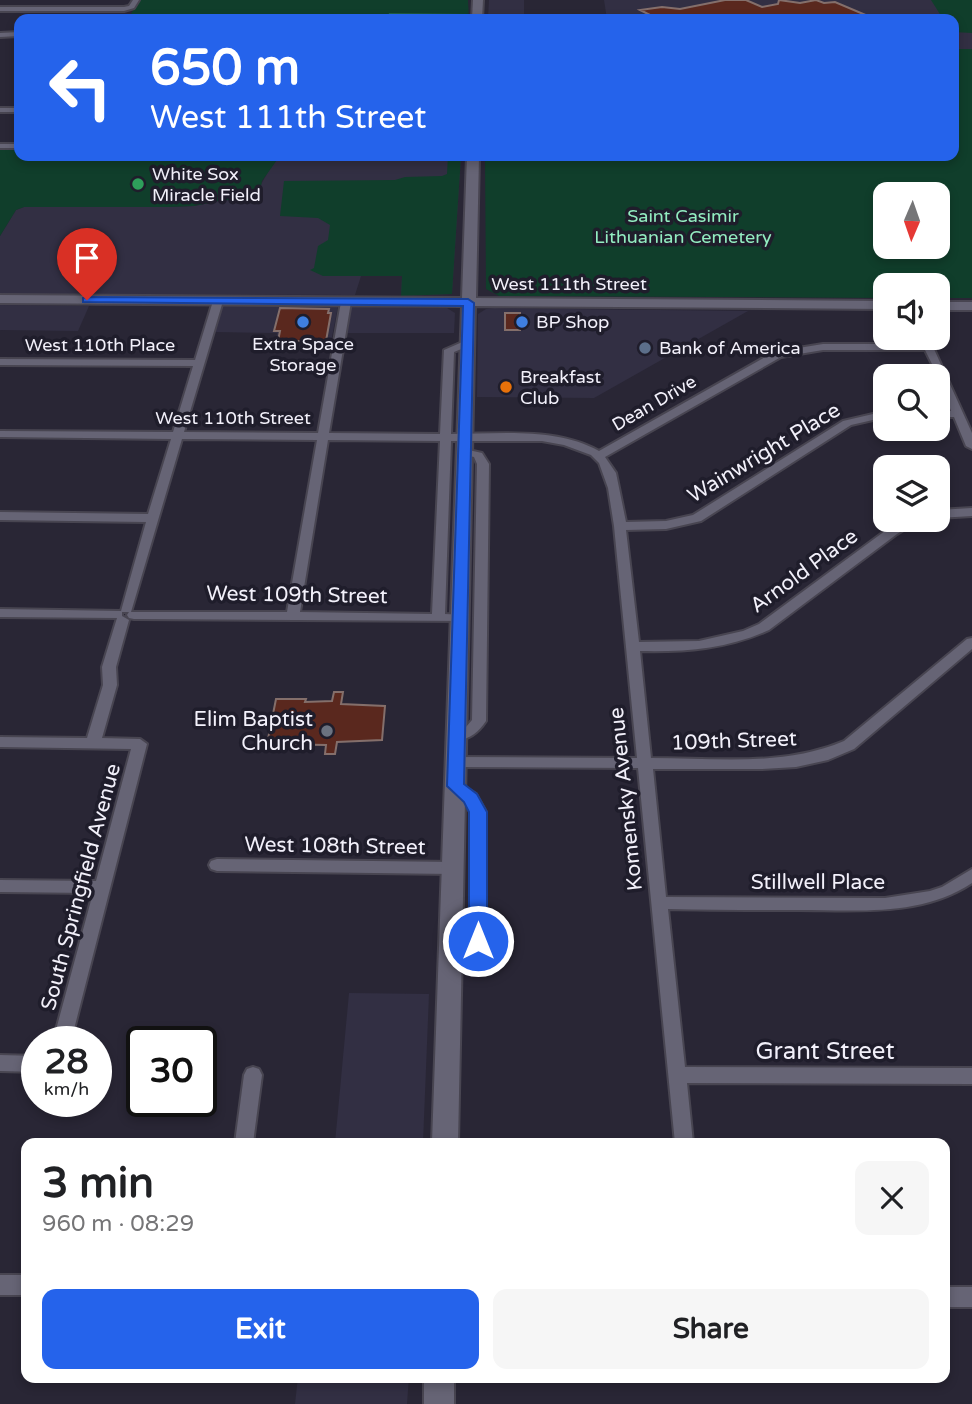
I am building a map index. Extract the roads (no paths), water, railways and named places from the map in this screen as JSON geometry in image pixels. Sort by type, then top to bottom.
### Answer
[{"type":"main road","points":[[445,1138],[473,161]]},
{"type":"main road","name":"West 111th Street","points":[[0,299],[873,306]]},
{"type":"main road","points":[[950,306],[972,306]]},
{"type":"main road","points":[[439,1383],[439,1404]]},
{"type":"street","points":[[0,9],[127,9],[136,0]]},
{"type":"street","points":[[93,14],[96,9]]},
{"type":"street","name":"South Springfield Avenue","points":[[66,1026],[140,744],[93,743],[110,685],[109,667],[218,301]]},
{"type":"street","points":[[293,616],[346,302]]},
{"type":"street","points":[[438,617],[449,350],[467,343]]},
{"type":"street","name":"Dean Drive","points":[[600,455],[778,354],[822,347],[873,345]]},
{"type":"street","points":[[930,350],[972,446]]},
{"type":"street","name":"West 110th Place","points":[[0,362],[199,363]]},
{"type":"street","points":[[950,414],[958,414]]},
{"type":"street","name":"Wainwright Place","points":[[620,526],[666,525],[697,518],[847,423],[873,417]]},
{"type":"street","name":"West 110th Street","points":[[0,434],[445,437],[465,445],[563,440],[600,455]]},
{"type":"street","points":[[457,735],[471,731],[479,721],[483,464],[478,455],[465,445]]},
{"type":"street","name":"Komensky Avenue","points":[[600,455],[614,481],[620,526],[683,1138]]},
{"type":"street","points":[[950,513],[972,512]]},
{"type":"street","points":[[0,516],[152,518]]},
{"type":"street","name":"Arnold Place","points":[[631,646],[707,646],[744,637],[764,627],[892,532]]},
{"type":"street","name":"West 109th Street","points":[[0,613],[460,618]]},
{"type":"street","name":"109th Street","points":[[456,762],[762,764],[823,757],[849,745],[868,732],[972,642]]},
{"type":"street","points":[[0,742],[93,743]]},
{"type":"street","points":[[451,959],[470,957],[477,951],[478,941],[478,812],[471,798],[455,786]]},
{"type":"street","name":"West 108th Street","points":[[217,865],[453,868]]},
{"type":"street","name":"Stillwell Place","points":[[659,903],[885,904],[930,897],[948,891],[972,875]]},
{"type":"street","points":[[0,886],[103,887]]},
{"type":"street","points":[[0,1063],[21,1064]]},
{"type":"street","points":[[245,1138],[253,1075]]},
{"type":"street","name":"Grant Street","points":[[677,1075],[972,1076]]},
{"type":"street","points":[[0,1285],[21,1285]]},
{"type":"street","points":[[950,1297],[972,1297]]},
{"type":"place","name":"White Sox Miracle Field","points":[[138,184]]},
{"type":"place","name":"Extra Space Storage","points":[[303,322]]},
{"type":"place","name":"BP Shop","points":[[522,322]]},
{"type":"place","name":"Bank of America","points":[[645,348]]},
{"type":"place","name":"Breakfast Club","points":[[506,387]]},
{"type":"place","name":"Elim Baptist Church","points":[[327,731]]},
{"type":"park label","name":"Saint Casimir Lithuanian Cemetery","points":[[683,226]]}]
